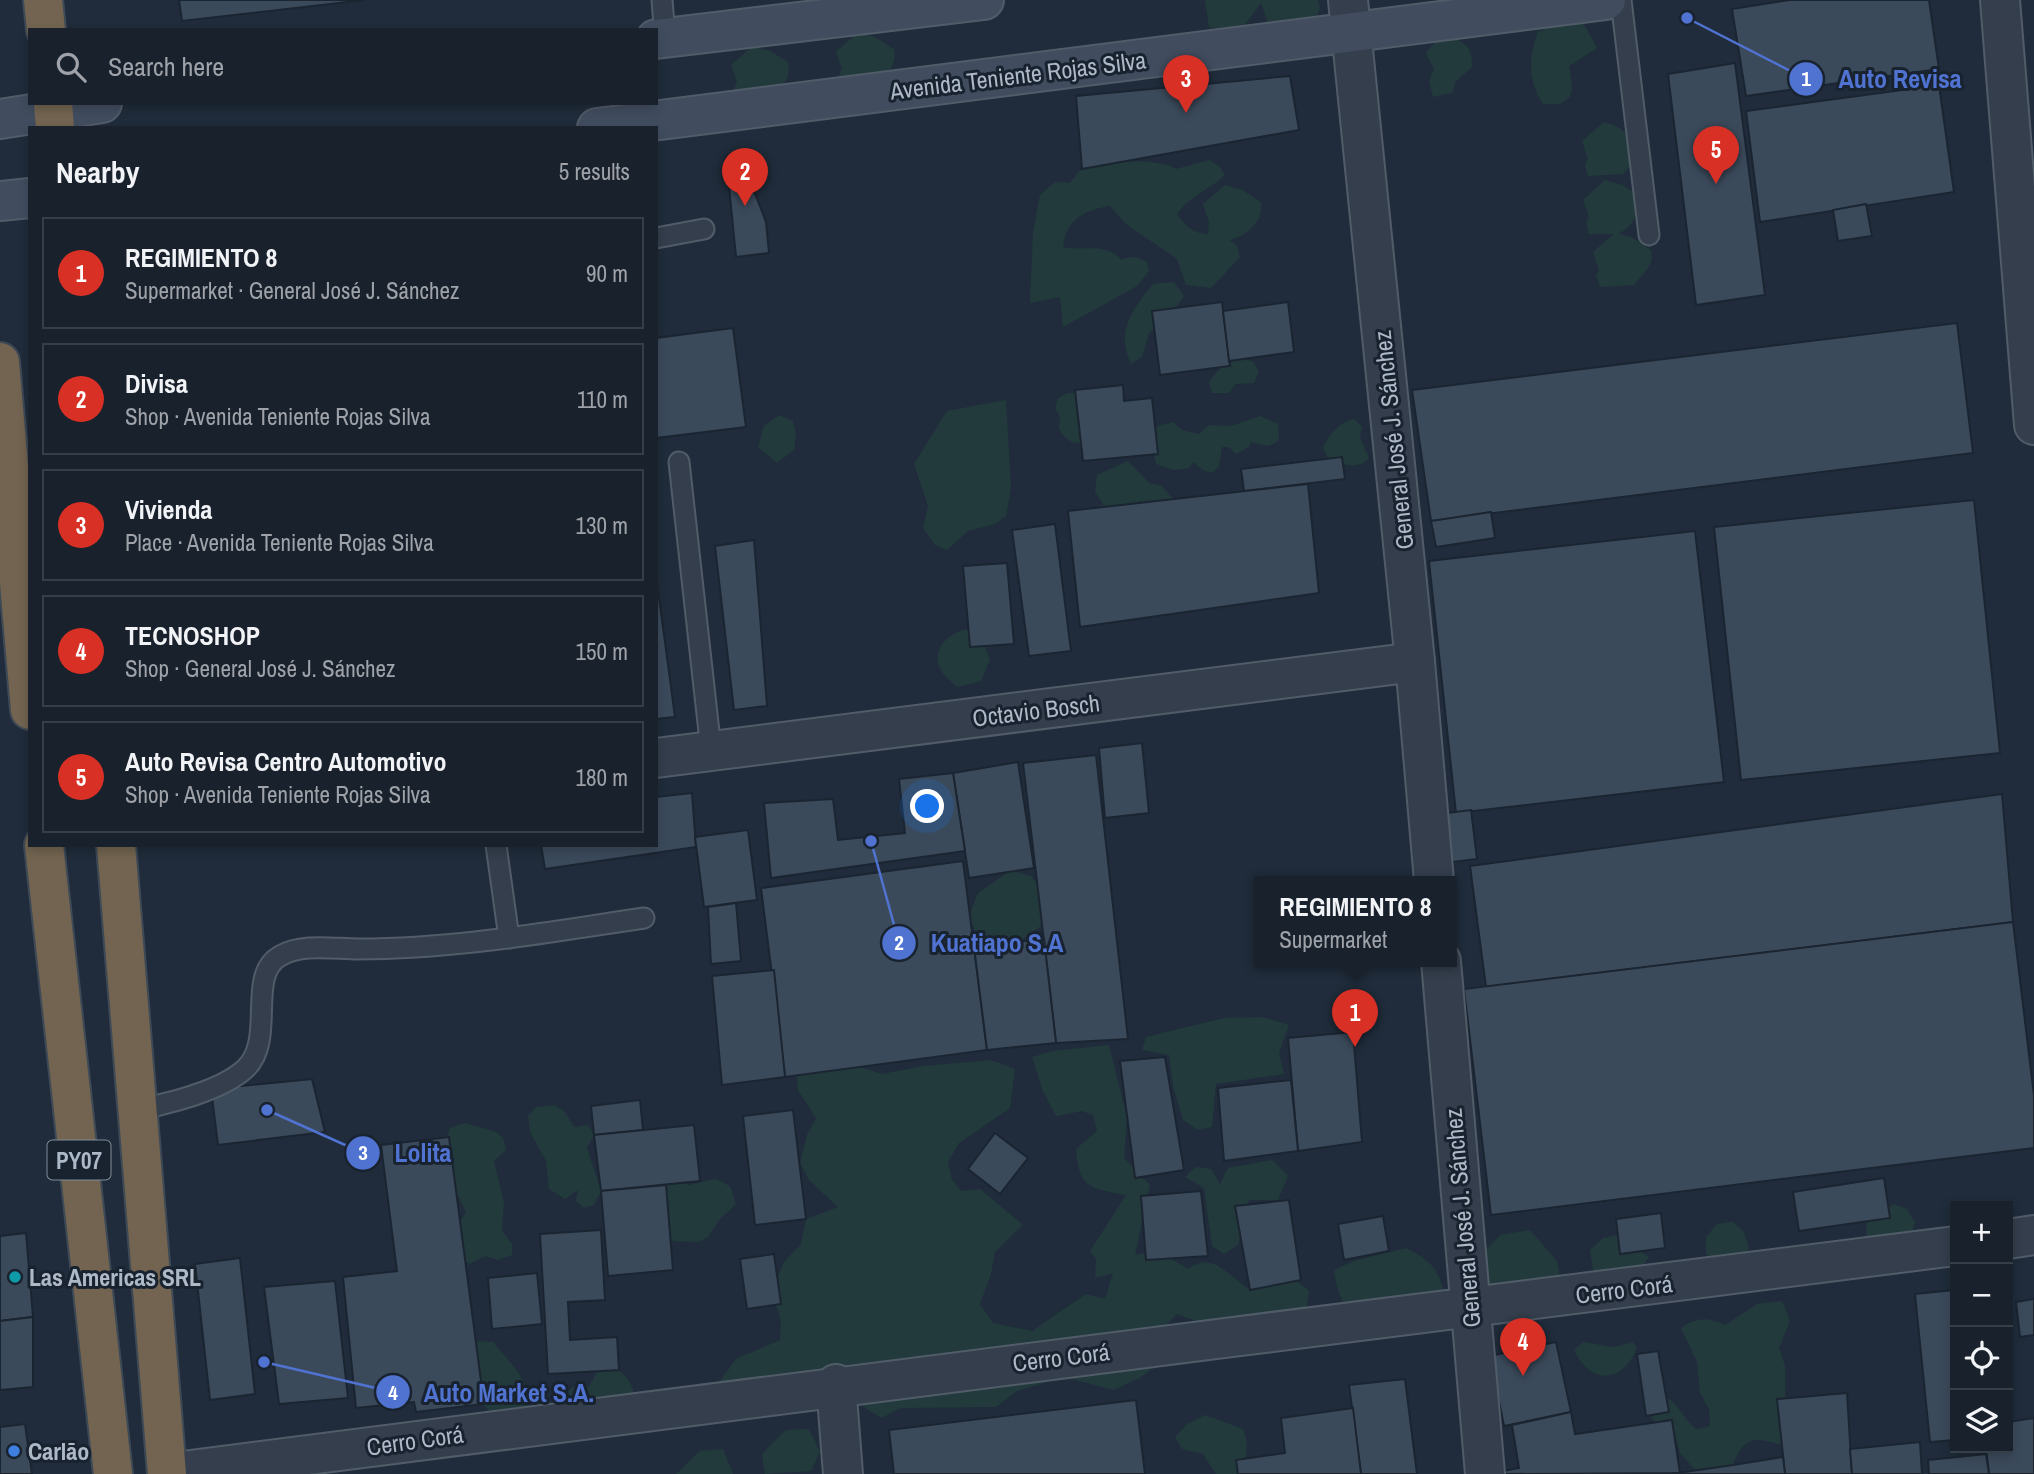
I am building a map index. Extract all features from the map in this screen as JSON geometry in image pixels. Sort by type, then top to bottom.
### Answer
[{"type":"highway","points":[[43,0],[46,28]]},
{"type":"highway","points":[[0,362],[12,663],[28,705]]},
{"type":"highway","name":"PY07","points":[[44,847],[113,1474]]},
{"type":"highway","name":"PY07","points":[[116,847],[167,1473]]},
{"type":"street","points":[[661,38],[984,0]]},
{"type":"street","name":"Avenida Teniente Rojas Silva","points":[[611,126],[1349,17],[1606,0]]},
{"type":"street","points":[[2000,0],[2034,425]]},
{"type":"street","name":"General José J. Sánchez","points":[[1349,17],[1415,662],[1434,876]]},
{"type":"street","points":[[3,119],[92,105]]},
{"type":"street","points":[[0,201],[28,198]]},
{"type":"street","name":"Octavio Bosch","points":[[658,758],[1415,662]]},
{"type":"street","name":"General José J. Sánchez","points":[[1442,967],[1485,1474]]},
{"type":"street","points":[[2013,1238],[2034,1235]]},
{"type":"street","name":"Cerro Corá","points":[[167,1473],[836,1384],[1470,1309],[1950,1247]]},
{"type":"street","points":[[836,1384],[843,1474]]},
{"type":"lane","points":[[661,38],[662,0]]},
{"type":"lane","points":[[1621,0],[1649,235]]},
{"type":"lane","points":[[658,238],[704,229]]},
{"type":"lane","points":[[679,462],[711,750]]},
{"type":"lane","points":[[496,847],[509,938]]},
{"type":"lane","points":[[138,1110],[185,1099],[246,1068],[259,1048],[264,972],[277,957],[295,949],[396,949],[509,938],[644,918]]},
{"type":"green space","points":[[1205,0],[1318,0],[1320,8],[1316,19],[1264,26],[1267,20],[1261,3],[1243,27],[1209,28]]},
{"type":"green space","points":[[1559,24],[1584,24],[1597,48],[1569,66],[1572,87],[1570,97],[1560,104],[1543,104],[1532,78],[1532,51],[1538,32]]},
{"type":"green space","points":[[858,32],[875,37],[894,49],[894,60],[886,74],[878,78],[842,86],[839,75],[842,69],[836,52]]},
{"type":"green space","points":[[1441,35],[1465,44],[1471,53],[1472,67],[1456,81],[1452,93],[1433,97],[1429,82],[1434,69],[1426,53]]},
{"type":"green space","points":[[753,46],[770,51],[788,62],[786,81],[773,91],[736,100],[734,89],[737,82],[731,65]]},
{"type":"green space","points":[[1604,122],[1627,134],[1637,159],[1623,174],[1588,176],[1585,165],[1588,159],[1582,141]]},
{"type":"green space","points":[[1209,160],[1220,167],[1225,175],[1188,202],[1177,214],[1186,225],[1194,231],[1208,234],[1209,222],[1203,204],[1225,185],[1242,190],[1261,202],[1260,216],[1253,227],[1229,240],[1237,245],[1240,257],[1211,288],[1186,285],[1177,259],[1126,224],[1110,206],[1085,213],[1078,218],[1068,229],[1063,247],[1101,249],[1122,260],[1134,257],[1147,262],[1149,271],[1137,286],[1063,327],[1060,297],[1030,303],[1033,233],[1040,195],[1055,182],[1070,183],[1081,170],[1089,166],[1114,162],[1157,163],[1176,169]]},
{"type":"green space","points":[[1605,180],[1622,185],[1641,197],[1632,223],[1618,233],[1633,238],[1651,250],[1650,265],[1634,285],[1600,287],[1596,276],[1599,270],[1593,252],[1614,234],[1589,234],[1586,223],[1589,217],[1583,200]]},
{"type":"green space","points":[[1174,282],[1184,296],[1170,315],[1149,333],[1142,357],[1131,364],[1125,341],[1128,321],[1153,284]]},
{"type":"green space","points":[[1240,359],[1253,361],[1259,372],[1254,383],[1235,384],[1229,393],[1212,393],[1209,382],[1226,364]]},
{"type":"green space","points":[[1067,393],[1077,393],[1085,442],[1070,441],[1059,429],[1060,417],[1055,408],[1058,398]]},
{"type":"green space","points":[[1006,400],[1011,488],[1006,516],[995,524],[968,531],[947,550],[935,545],[923,528],[928,506],[914,464],[947,411]]},
{"type":"green space","points":[[779,415],[793,421],[796,435],[794,450],[777,463],[758,447],[764,426]]},
{"type":"green space","points":[[1260,416],[1278,424],[1279,441],[1268,446],[1251,442],[1249,447],[1236,454],[1229,447],[1222,447],[1219,466],[1212,473],[1193,462],[1189,468],[1173,470],[1156,464],[1151,442],[1155,427],[1173,422],[1182,430],[1199,434],[1209,425],[1231,426]]},
{"type":"green space","points":[[1354,419],[1362,427],[1360,438],[1369,458],[1354,465],[1328,458],[1323,448],[1335,429]]},
{"type":"green space","points":[[1128,461],[1149,483],[1162,486],[1174,500],[1089,510],[1104,505],[1095,492],[1097,475]]},
{"type":"green space","points":[[968,629],[980,636],[990,659],[981,681],[957,687],[942,672],[938,655],[948,638]]},
{"type":"green space","points":[[1011,870],[1031,876],[1044,892],[1041,926],[1016,944],[982,946],[969,917],[978,893]]},
{"type":"green space","points":[[1262,1017],[1289,1025],[1279,1053],[1284,1074],[1216,1084],[1212,1127],[1198,1130],[1183,1120],[1173,1086],[1169,1055],[1142,1050],[1146,1037],[1224,1018]]},
{"type":"green space","points":[[1109,1045],[1127,1117],[1124,1158],[1150,1185],[1135,1255],[1163,1256],[1188,1269],[1205,1262],[1212,1263],[1247,1288],[1291,1276],[1309,1291],[1305,1320],[1213,1327],[1177,1314],[1157,1334],[1158,1347],[1154,1365],[1142,1376],[1114,1390],[1064,1377],[1017,1391],[996,1407],[901,1408],[881,1418],[853,1400],[727,1408],[720,1381],[736,1359],[780,1340],[781,1321],[772,1292],[784,1262],[801,1244],[806,1219],[838,1207],[809,1180],[800,1163],[807,1135],[816,1118],[798,1090],[796,1073],[852,1052],[863,1068],[882,1074],[924,1066],[991,1060],[1015,1069],[1010,1108],[959,1143],[948,1162],[952,1180],[961,1191],[980,1189],[1023,1225],[995,1252],[991,1274],[980,1304],[993,1323],[1032,1331],[1086,1294],[1105,1299],[1113,1273],[1095,1278],[1096,1259],[1090,1251],[1126,1195],[1095,1188],[1084,1179],[1076,1149],[1097,1131],[1093,1115],[1082,1111],[1056,1116],[1043,1091],[1032,1057],[1053,1051]]},
{"type":"green space","points":[[555,1105],[565,1112],[574,1127],[588,1125],[594,1135],[587,1148],[601,1191],[594,1205],[584,1208],[576,1201],[578,1190],[565,1199],[549,1189],[546,1161],[530,1132],[528,1116],[536,1107]]},
{"type":"green space","points":[[465,1123],[496,1132],[503,1138],[506,1150],[494,1161],[504,1202],[502,1230],[512,1244],[512,1255],[498,1260],[486,1256],[469,1264],[458,1255],[454,1230],[466,1213],[460,1199],[445,1184],[448,1158],[452,1154],[446,1141],[450,1128]]},
{"type":"green space","points":[[1272,1160],[1288,1176],[1278,1200],[1249,1200],[1238,1245],[1224,1254],[1212,1246],[1204,1188],[1185,1177],[1196,1167],[1211,1169],[1220,1184],[1228,1168]]},
{"type":"green space","points":[[715,1179],[730,1186],[736,1204],[720,1219],[708,1237],[698,1242],[674,1241],[664,1235],[654,1200],[666,1185],[680,1181],[689,1185]]},
{"type":"green space","points":[[1894,1204],[1907,1209],[1915,1222],[1911,1236],[1874,1245],[1866,1235],[1867,1220]]},
{"type":"green space","points":[[1733,1222],[1743,1231],[1749,1248],[1743,1264],[1715,1266],[1706,1253],[1706,1237],[1717,1224]]},
{"type":"green space","points":[[1530,1230],[1557,1261],[1560,1279],[1485,1296],[1484,1252],[1500,1235]]},
{"type":"green space","points":[[1618,1235],[1649,1257],[1642,1267],[1595,1283],[1590,1250],[1603,1238]]},
{"type":"green space","points":[[1406,1248],[1431,1265],[1444,1291],[1430,1309],[1416,1335],[1378,1339],[1347,1310],[1334,1270],[1354,1261]]},
{"type":"green space","points":[[1782,1301],[1790,1321],[1779,1348],[1785,1366],[1785,1404],[1791,1447],[1755,1440],[1743,1446],[1733,1465],[1695,1470],[1680,1453],[1677,1441],[1664,1437],[1643,1405],[1662,1395],[1697,1429],[1710,1426],[1709,1409],[1700,1393],[1697,1362],[1681,1328],[1703,1319],[1725,1325],[1757,1304]]},
{"type":"green space","points":[[474,1341],[493,1342],[513,1365],[523,1380],[529,1408],[497,1420],[488,1411],[476,1384]]},
{"type":"green space","points":[[1583,1342],[1613,1347],[1633,1342],[1637,1348],[1623,1369],[1606,1376],[1588,1369],[1581,1361],[1574,1350]]},
{"type":"green space","points":[[612,1365],[629,1381],[636,1403],[555,1412],[557,1399],[579,1383],[589,1387],[598,1370]]},
{"type":"green space","points":[[1205,1415],[1243,1429],[1247,1452],[1239,1474],[1216,1474],[1203,1454],[1182,1449],[1175,1437],[1187,1424]]},
{"type":"green space","points":[[809,1429],[820,1452],[811,1471],[765,1474],[762,1454],[786,1430]]},
{"type":"green space","points":[[723,1449],[733,1474],[676,1474],[700,1451]]},
{"type":"building","points":[[179,0],[365,0],[182,21]]},
{"type":"building","points":[[1790,0],[1929,0],[1939,69],[1746,96],[1732,9]]},
{"type":"building","points":[[1735,63],[1765,295],[1696,305],[1668,74]]},
{"type":"building","points":[[1290,76],[1299,130],[1082,169],[1076,96]]},
{"type":"building","points":[[1939,85],[1954,192],[1760,222],[1746,111]]},
{"type":"building","points":[[759,152],[754,191],[766,222],[769,253],[736,257],[726,156]]},
{"type":"building","points":[[1866,204],[1872,236],[1838,241],[1833,210]]},
{"type":"building","points":[[1222,302],[1230,366],[1160,375],[1152,311]]},
{"type":"building","points":[[1288,302],[1294,352],[1229,361],[1223,311]]},
{"type":"building","points":[[1957,323],[1973,453],[1431,521],[1412,390]]},
{"type":"building","points":[[733,328],[746,427],[658,438],[658,338]]},
{"type":"building","points":[[1123,385],[1124,401],[1152,398],[1158,454],[1083,461],[1075,390]]},
{"type":"building","points":[[1342,457],[1345,479],[1244,491],[1241,469]]},
{"type":"building","points":[[1308,484],[1319,593],[1080,627],[1068,511]]},
{"type":"building","points":[[1974,500],[2000,753],[1741,780],[1714,527]]},
{"type":"building","points":[[1491,512],[1495,538],[1436,547],[1431,521]]},
{"type":"building","points":[[1055,524],[1071,651],[1029,656],[1012,530]]},
{"type":"building","points":[[1695,531],[1724,782],[1456,813],[1429,561]]},
{"type":"building","points":[[754,540],[767,706],[734,710],[715,546]]},
{"type":"building","points":[[1007,563],[1014,644],[970,647],[963,566]]},
{"type":"building","points":[[658,590],[675,717],[658,719]]},
{"type":"building","points":[[1142,743],[1149,813],[1105,818],[1099,748]]},
{"type":"building","points":[[1096,755],[1128,1039],[1056,1043],[1023,763]]},
{"type":"building","points":[[1018,762],[1034,868],[969,878],[953,773]]},
{"type":"building","points":[[953,773],[965,851],[771,878],[764,803],[833,799],[838,840],[905,833],[899,779]]},
{"type":"building","points":[[692,793],[696,847],[545,869],[541,847],[658,847],[658,797]]},
{"type":"building","points":[[2002,794],[2013,922],[1486,987],[1470,866]]},
{"type":"building","points":[[1471,810],[1477,859],[1445,863],[1439,814]]},
{"type":"building","points":[[748,830],[757,900],[704,907],[695,837]]},
{"type":"building","points":[[963,861],[987,1050],[785,1077],[761,888]]},
{"type":"building","points":[[736,903],[741,961],[711,964],[708,907]]},
{"type":"building","points":[[2013,922],[2034,1096],[2034,1148],[1491,1215],[1464,989]]},
{"type":"building","points":[[1044,939],[1056,1043],[987,1050],[974,947]]},
{"type":"building","points":[[774,970],[785,1077],[722,1085],[712,976]]},
{"type":"building","points":[[1353,1032],[1362,1142],[1298,1151],[1288,1038]]},
{"type":"building","points":[[1165,1057],[1184,1170],[1135,1178],[1120,1061]]},
{"type":"building","points":[[312,1079],[325,1132],[218,1145],[211,1089]]},
{"type":"building","points":[[1291,1080],[1298,1151],[1224,1161],[1218,1088]]},
{"type":"building","points":[[640,1100],[643,1130],[594,1135],[591,1106]]},
{"type":"building","points":[[793,1110],[806,1219],[755,1225],[743,1116]]},
{"type":"building","points":[[694,1125],[700,1181],[601,1191],[594,1135]]},
{"type":"building","points":[[995,1133],[1028,1158],[1000,1194],[968,1169]]},
{"type":"building","points":[[449,1137],[484,1404],[416,1412],[414,1402],[356,1408],[343,1277],[397,1271],[381,1145]]},
{"type":"building","points":[[1884,1178],[1890,1218],[1799,1231],[1793,1192]]},
{"type":"building","points":[[666,1185],[673,1270],[608,1276],[601,1191]]},
{"type":"building","points":[[1201,1191],[1208,1256],[1146,1260],[1141,1196]]},
{"type":"building","points":[[1289,1200],[1301,1280],[1250,1290],[1235,1206]]},
{"type":"building","points":[[1661,1213],[1665,1248],[1620,1254],[1616,1219]]},
{"type":"building","points":[[1383,1216],[1389,1251],[1344,1260],[1338,1224]]},
{"type":"building","points":[[601,1230],[605,1300],[568,1302],[570,1340],[617,1337],[619,1370],[548,1374],[540,1234]]},
{"type":"building","name":"Las Americas SRL","points":[[26,1233],[33,1317],[0,1321],[0,1236]]},
{"type":"building","points":[[774,1254],[781,1304],[747,1309],[740,1259]]},
{"type":"building","points":[[240,1258],[255,1394],[210,1400],[195,1264]]},
{"type":"building","points":[[537,1273],[542,1324],[492,1329],[488,1278]]},
{"type":"building","points":[[335,1281],[348,1398],[279,1404],[264,1287]]},
{"type":"building","points":[[1950,1290],[1950,1440],[1930,1442],[1915,1294]]},
{"type":"building","points":[[2034,1299],[2034,1335],[2020,1337],[2016,1302]]},
{"type":"building","points":[[33,1317],[33,1387],[0,1390],[0,1321]]},
{"type":"building","points":[[1556,1342],[1571,1412],[1504,1426],[1490,1356]]},
{"type":"building","points":[[1658,1351],[1669,1412],[1646,1416],[1637,1354]]},
{"type":"building","points":[[1405,1379],[1417,1474],[1361,1474],[1349,1385]]},
{"type":"building","points":[[1847,1393],[1852,1474],[1785,1474],[1777,1399]]},
{"type":"building","points":[[1136,1400],[1145,1474],[894,1474],[889,1430]]},
{"type":"building","points":[[1353,1408],[1361,1474],[1238,1474],[1236,1460],[1285,1453],[1281,1418]]},
{"type":"building","points":[[1571,1412],[1575,1434],[1672,1420],[1680,1473],[1504,1474],[1503,1471],[1519,1468],[1512,1425]]},
{"type":"building","points":[[2034,1418],[2034,1474],[1989,1474],[1987,1453],[2013,1453],[2013,1421]]},
{"type":"building","name":"Carlāo","points":[[25,1424],[32,1474],[0,1474],[0,1427]]},
{"type":"building","points":[[1920,1442],[1922,1474],[1852,1474],[1850,1449]]},
{"type":"building","points":[[1986,1454],[1989,1474],[1929,1474],[1928,1460]]},
{"type":"building","points":[[1783,1457],[1785,1474],[1671,1474],[1733,1465]]},
{"type":"place","name":"Auto Revisa","points":[[1687,18]]},
{"type":"place","name":"Vivienda","points":[[1186,113]]},
{"type":"place","name":"Auto Revisa Centro Automotivo","points":[[1716,184]]},
{"type":"place","name":"Divisa","points":[[745,206]]},
{"type":"place","name":"Kuatiapo S.A","points":[[871,841]]},
{"type":"place","name":"REGIMIENTO 8","points":[[1355,1047]]},
{"type":"place","name":"Lolita","points":[[267,1110]]},
{"type":"place","name":"Las Americas SRL","points":[[15,1277]]},
{"type":"place","name":"Auto Market S.A.","points":[[264,1362]]},
{"type":"place","name":"TECNOSHOP","points":[[1523,1376]]},
{"type":"place","name":"Carlāo","points":[[14,1451]]}]
